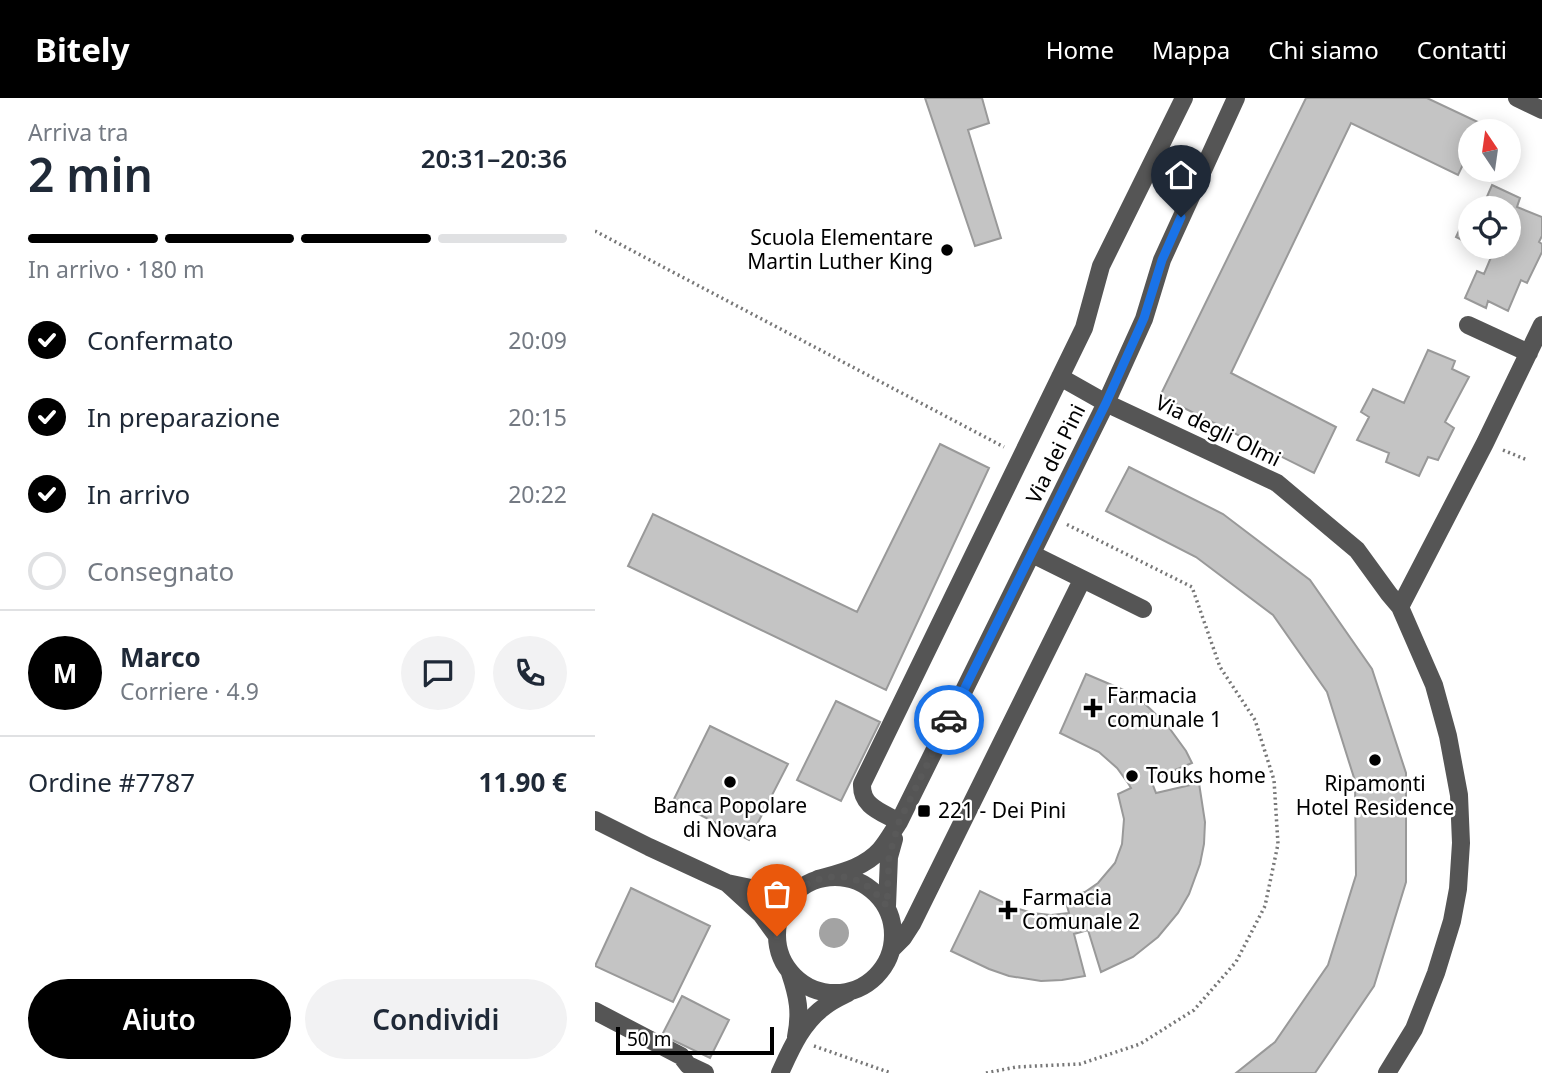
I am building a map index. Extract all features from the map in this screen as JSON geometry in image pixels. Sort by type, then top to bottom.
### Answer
[{"type":"street","points":[[899,822],[866,801],[862,794],[862,784],[1084,328],[1101,266],[1184,98]]},
{"type":"street","name":"Via dei Pini","points":[[811,882],[848,871],[879,852],[899,822],[1106,403],[1144,318],[1162,260],[1236,98]]},
{"type":"street","points":[[1517,98],[1542,110]]},
{"type":"street","points":[[1468,324],[1529,353]]},
{"type":"street","points":[[1400,607],[1542,325]]},
{"type":"street","name":"Via degli Olmi","points":[[1060,377],[1106,403],[1277,483],[1357,550],[1400,607],[1434,685],[1448,736],[1459,795],[1461,843],[1458,889],[1452,921],[1436,973],[1414,1029],[1387,1073]]},
{"type":"street","points":[[1032,554],[1143,609]]},
{"type":"street","points":[[892,949],[903,939],[912,924],[1082,580]]},
{"type":"street","points":[[595,820],[727,883],[772,889],[838,876],[857,880],[874,891],[887,906],[894,934],[887,963],[878,975],[866,984],[823,1007],[796,1039],[780,1073]]},
{"type":"street","name":"Via dei Pini","points":[[887,906],[889,857],[899,822]]},
{"type":"street","points":[[811,882],[793,895],[784,908],[777,936],[780,954],[801,982],[817,990],[835,993],[852,990]]},
{"type":"street","points":[[727,883],[761,914],[777,936]]},
{"type":"street","points":[[789,969],[798,997],[796,1039]]},
{"type":"street","points":[[595,1012],[681,1056],[688,1065],[705,1073]]},
{"type":"path","points":[[595,231],[1021,456]]},
{"type":"path","points":[[986,1073],[1016,1067],[1080,1064],[1140,1044],[1193,1010],[1236,962],[1265,905],[1278,844],[1274,780],[1255,720],[1220,667],[1192,587],[1050,516]]},
{"type":"path","points":[[796,1039],[891,1073]]},
{"type":"shaded area","points":[[834,918],[845,922],[849,933],[845,944],[834,948],[823,944],[819,933],[823,922]]},
{"type":"building","points":[[925,98],[982,98],[989,123],[968,130],[1001,238],[975,246]]},
{"type":"building","points":[[1306,98],[1427,98],[1471,119],[1458,119],[1458,175],[1351,123],[1231,373],[1336,427],[1314,473],[1160,396]]},
{"type":"building","points":[[1492,185],[1516,196],[1487,196]]},
{"type":"building","points":[[1521,209],[1542,217],[1542,236],[1539,242],[1542,244],[1542,252],[1527,283],[1521,280],[1508,311],[1488,301],[1486,308],[1465,298],[1477,271],[1484,274],[1490,259],[1521,259]]},
{"type":"building","points":[[1428,350],[1455,361],[1452,369],[1469,377],[1445,422],[1454,428],[1438,460],[1428,457],[1419,476],[1386,462],[1389,453],[1357,440],[1369,417],[1361,412],[1373,389],[1404,403]]},
{"type":"building","points":[[940,444],[989,468],[886,690],[628,566],[653,514],[857,612]]},
{"type":"building","name":"Ripamonti Hotel Residence","points":[[1129,467],[1223,514],[1310,580],[1372,669],[1406,773],[1406,882],[1374,986],[1315,1073],[1236,1073],[1275,1042],[1328,965],[1356,875],[1355,781],[1327,692],[1273,615],[1196,557],[1106,511]]},
{"type":"building","points":[[1086,674],[1126,691],[1144,703],[1167,725],[1186,751],[1192,763],[1151,780],[1156,793],[1199,783],[1205,822],[1200,864],[1189,894],[1178,913],[1158,937],[1133,957],[1101,972],[1088,930],[1074,934],[1085,976],[1041,981],[1009,976],[951,951],[980,891],[1032,913],[1069,913],[1065,899],[1085,892],[1098,883],[1115,863],[1122,844],[1124,819],[1118,794],[1131,788],[1117,768],[1099,752],[1060,733]]},
{"type":"building","points":[[836,701],[880,722],[841,801],[797,780]]},
{"type":"building","name":"Banca Popolare di Novara","points":[[710,726],[788,764],[749,840],[673,801]]},
{"type":"building","points":[[631,888],[710,926],[673,1002],[595,966]]},
{"type":"building","points":[[682,996],[729,1020],[710,1058],[662,1035]]},
{"type":"way so far","points":[[777,936],[784,908],[793,895],[818,879],[838,876],[857,880],[874,891],[887,906],[889,857],[899,822],[949,720]]},
{"type":"place","name":"Scuola Elementare Martin Luther King","points":[[947,250]]},
{"type":"place","name":"Farmacia comunale 1","points":[[1093,708]]},
{"type":"place","name":"Ripamonti Hotel Residence","points":[[1375,760]]},
{"type":"place","name":"Touks home","points":[[1132,776]]},
{"type":"place","name":"Banca Popolare di Novara","points":[[730,782]]},
{"type":"place","name":"221 - Dei Pini","points":[[924,811]]},
{"type":"place","name":"Farmacia Comunale 2","points":[[1008,910]]},
{"type":"route","points":[[949,720],[1106,403],[1144,318],[1162,260],[1181,217]]}]
